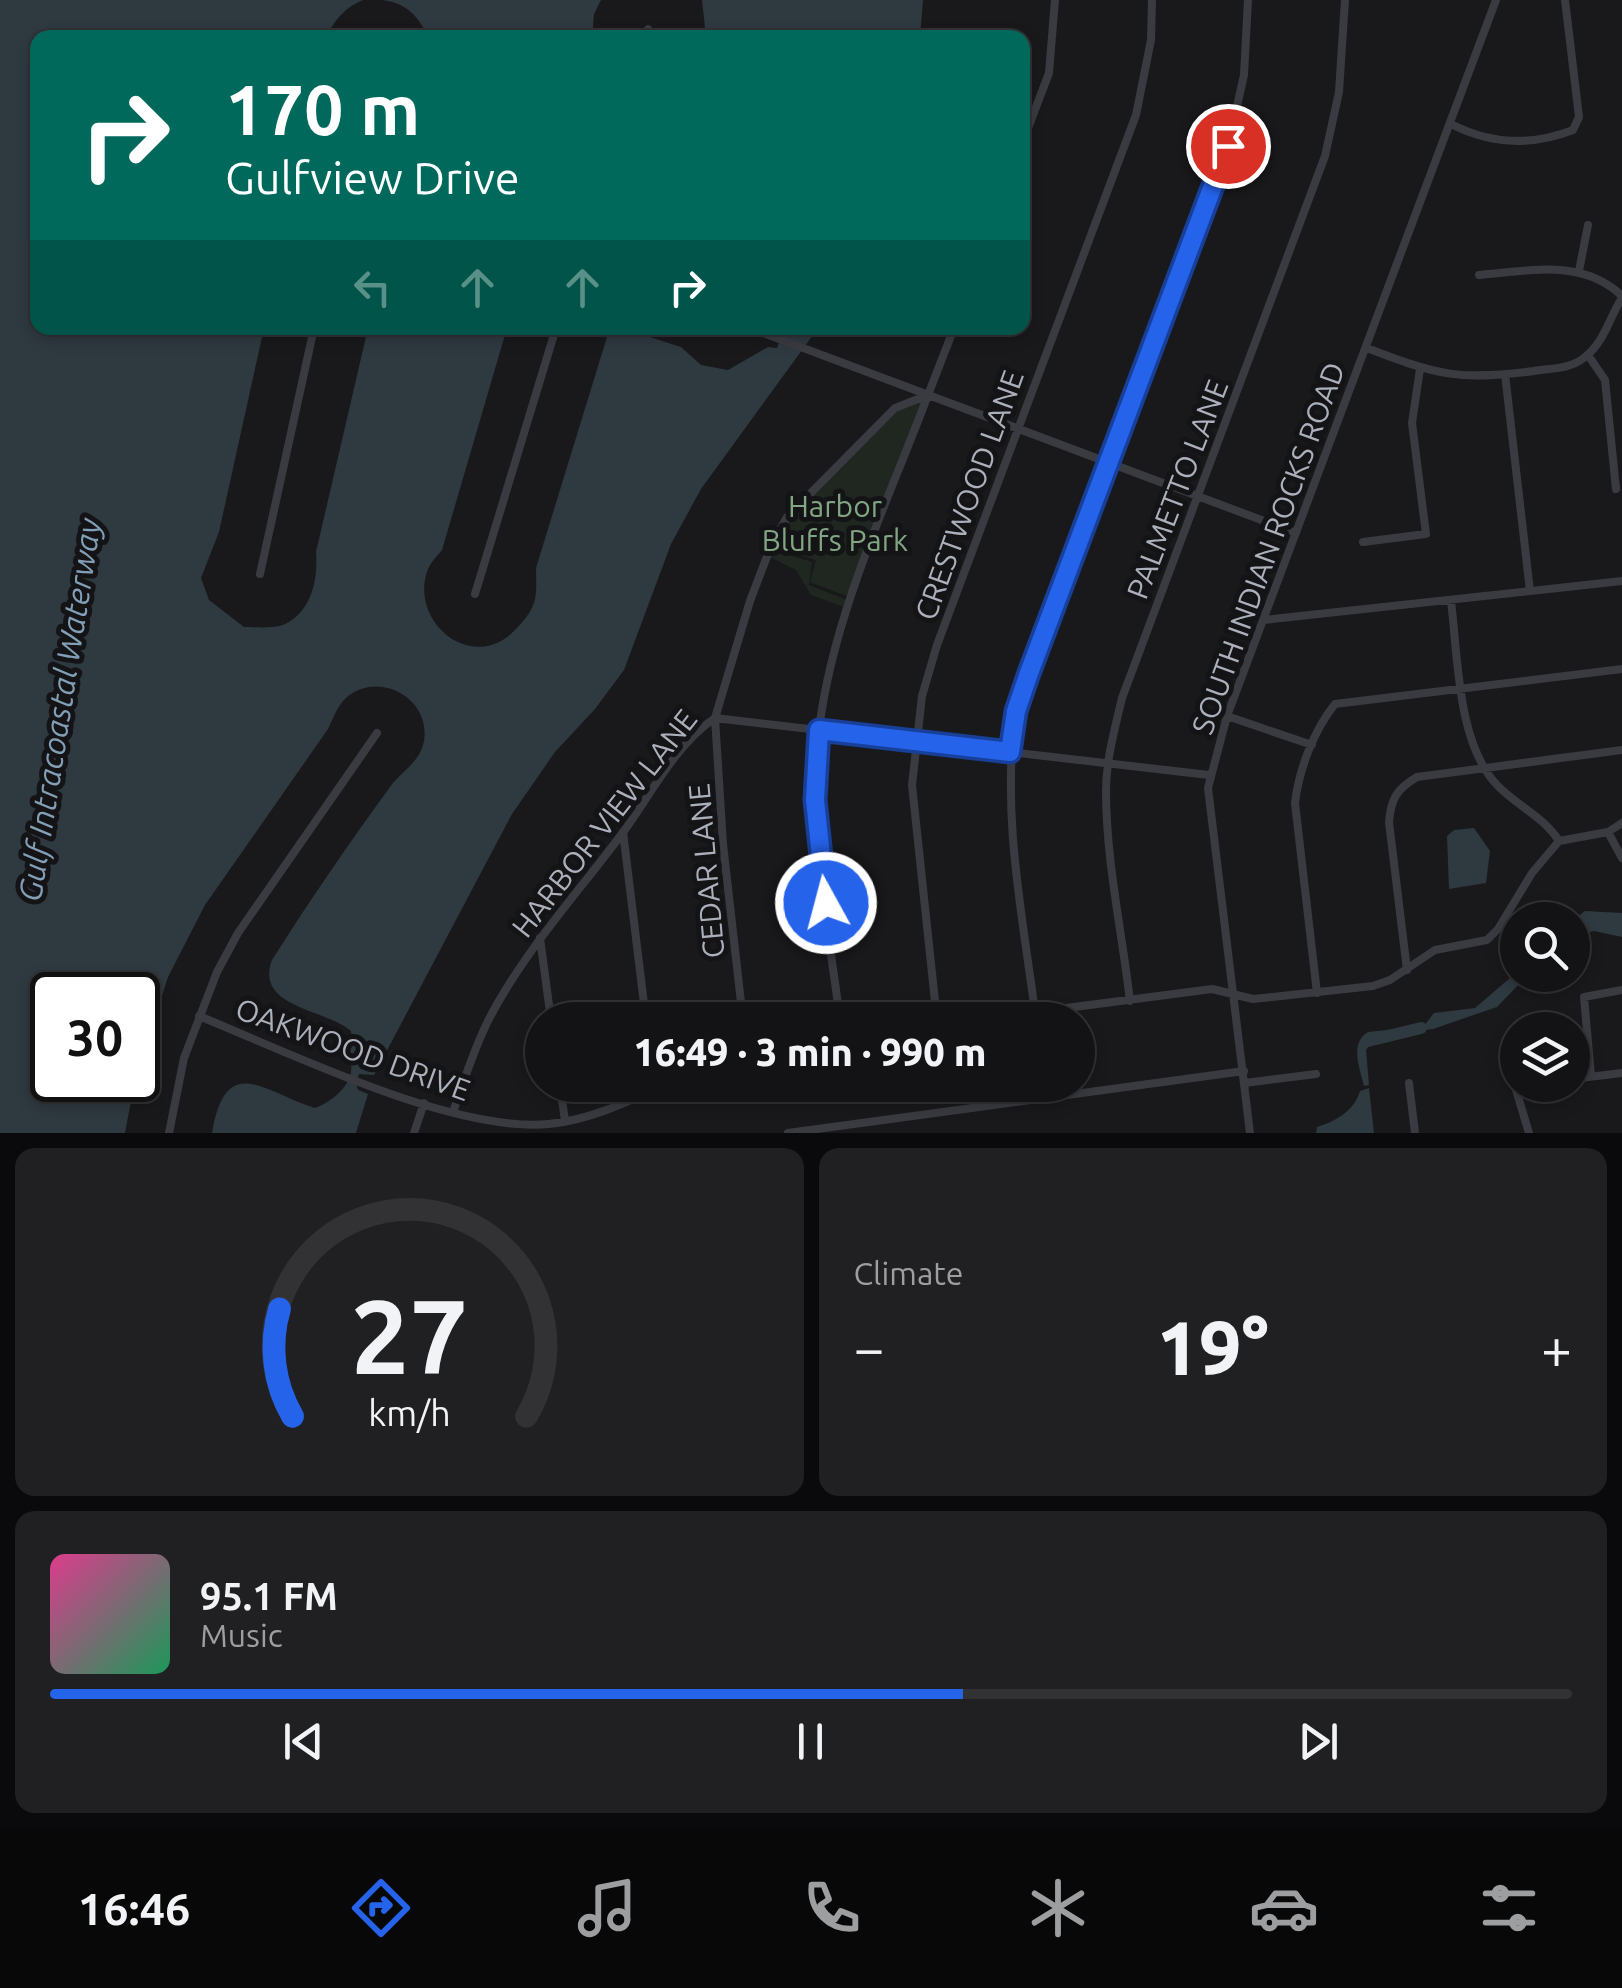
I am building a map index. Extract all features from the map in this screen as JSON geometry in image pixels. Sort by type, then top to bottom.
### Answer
[{"type":"street","points":[[1030,123],[1049,72],[1056,0]]},
{"type":"street","name":"CRESTWOOD LANE","points":[[935,1002],[912,786],[922,696],[937,644],[1138,105],[1151,40],[1152,0]]},
{"type":"street","points":[[1034,1002],[1010,816],[1010,752],[1016,711],[1228,146],[1244,76],[1248,0]]},
{"type":"street","name":"PALMETTO LANE","points":[[1130,1000],[1107,818],[1108,764],[1122,698],[1325,156],[1339,92],[1345,0]]},
{"type":"street","name":"SOUTH INDIAN ROCKS ROAD","points":[[1250,1133],[1209,775],[1227,716],[1496,0]]},
{"type":"street","points":[[1451,124],[1477,138],[1496,142],[1573,130],[1579,117],[1565,0]]},
{"type":"street","points":[[1579,271],[1588,225]]},
{"type":"street","points":[[1367,348],[1420,369],[1463,377],[1573,365],[1588,355],[1604,335],[1622,297],[1603,281],[1579,271],[1542,269],[1480,275]]},
{"type":"street","points":[[260,574],[312,335]]},
{"type":"street","points":[[476,594],[554,335]]},
{"type":"street","points":[[770,335],[1296,533]]},
{"type":"street","points":[[838,1002],[816,825],[819,730],[825,686],[842,625],[951,335]]},
{"type":"street","points":[[1588,355],[1605,380],[1616,489]]},
{"type":"street","points":[[1363,542],[1426,534],[1412,423],[1420,369]]},
{"type":"street","points":[[1505,374],[1530,591]]},
{"type":"street","name":"HARBOR VIEW LANE","points":[[453,1112],[490,1018],[540,938],[686,744],[715,718],[750,602],[771,546],[787,517],[894,408],[928,395]]},
{"type":"street","points":[[1264,620],[1622,581]]},
{"type":"street","points":[[1451,600],[1473,748],[1498,786],[1541,818],[1559,841]]},
{"type":"street","points":[[1317,993],[1295,802],[1297,784],[1312,745],[1324,717],[1335,704],[1622,669]]},
{"type":"street","points":[[1227,716],[1312,745]]},
{"type":"street","points":[[715,718],[1209,775]]},
{"type":"street","name":"CEDAR LANE","points":[[715,718],[741,1002]]},
{"type":"street","points":[[169,1133],[184,1058],[238,933],[376,733]]},
{"type":"street","points":[[1407,970],[1389,822],[1399,788],[1417,777],[1622,750]]},
{"type":"street","points":[[1095,1004],[1212,989],[1253,1000],[1373,986],[1407,970],[1435,950],[1488,940],[1559,841],[1608,832],[1622,823]]},
{"type":"street","points":[[623,832],[644,1002]]},
{"type":"street","points":[[1608,832],[1622,858]]},
{"type":"street","points":[[540,938],[549,1002]]},
{"type":"street","points":[[1622,990],[1587,992],[1591,1076],[1622,1073]]},
{"type":"street","name":"OAKWOOD DRIVE","points":[[199,1016],[365,1083],[453,1112],[523,1124],[566,1122],[618,1102]]},
{"type":"street","points":[[788,1133],[826,1131],[1244,1072]]},
{"type":"street","points":[[1244,1083],[1316,1074]]},
{"type":"street","points":[[1409,1084],[1415,1133]]},
{"type":"street","points":[[563,1102],[566,1122]]},
{"type":"street","points":[[1523,1102],[1529,1133]]},
{"type":"street","points":[[414,1133],[424,1103]]},
{"type":"street","points":[[578,1119],[579,1133]]},
{"type":"green space","name":"Harbor Bluffs Park","points":[[928,395],[852,598],[810,582],[816,560],[771,546],[787,517],[895,409]]},
{"type":"green space","points":[[773,550],[812,562],[809,585],[847,600],[844,607],[811,595],[796,570],[770,557]]},
{"type":"water","name":"Gulf Intracoastal Waterway","points":[[0,0],[363,0],[341,15],[330,30],[30,30],[30,335],[262,335],[219,532],[201,578],[209,600],[244,627],[285,624],[307,603],[366,335],[505,335],[442,550],[428,569],[424,588],[427,607],[447,636],[480,647],[497,643],[514,631],[534,604],[536,568],[607,337],[644,335],[681,347],[701,365],[728,370],[768,347],[777,348],[782,335],[813,335],[701,489],[671,544],[624,670],[555,752],[512,814],[374,1075],[359,1074],[358,1090],[368,1094],[356,1133],[212,1133],[218,1108],[227,1092],[237,1085],[263,1087],[315,1108],[335,1097],[349,1079],[351,1065],[343,1062],[352,1040],[351,1031],[282,998],[269,976],[272,960],[316,893],[422,748],[424,726],[420,713],[401,693],[388,688],[360,689],[341,704],[328,729],[205,905],[168,977],[160,1002],[160,972],[30,972],[30,1102],[131,1102],[125,1133],[0,1133]]},
{"type":"water","points":[[382,0],[601,0],[593,30],[425,30],[411,12]]},
{"type":"water","points":[[702,0],[923,0],[921,30],[705,30]]},
{"type":"water","points":[[1474,828],[1490,851],[1486,883],[1449,889],[1447,836],[1454,830]]},
{"type":"water","points":[[1590,911],[1622,913],[1622,937],[1590,932]]},
{"type":"water","points":[[1500,987],[1500,992],[1512,992],[1497,1007],[1433,1029],[1374,1040],[1366,1050],[1369,1085],[1364,1086],[1357,1049],[1368,1032],[1424,1026],[1434,1013],[1475,1008]]},
{"type":"water","points":[[1369,1088],[1374,1133],[1316,1133],[1317,1127],[1343,1114],[1360,1091]]},
{"type":"waterway","points":[[1368,1041],[1421,1028]]},
{"type":"route","points":[[826,903],[816,825],[819,730],[1010,752],[1016,711],[1029,673],[1228,146]]}]
